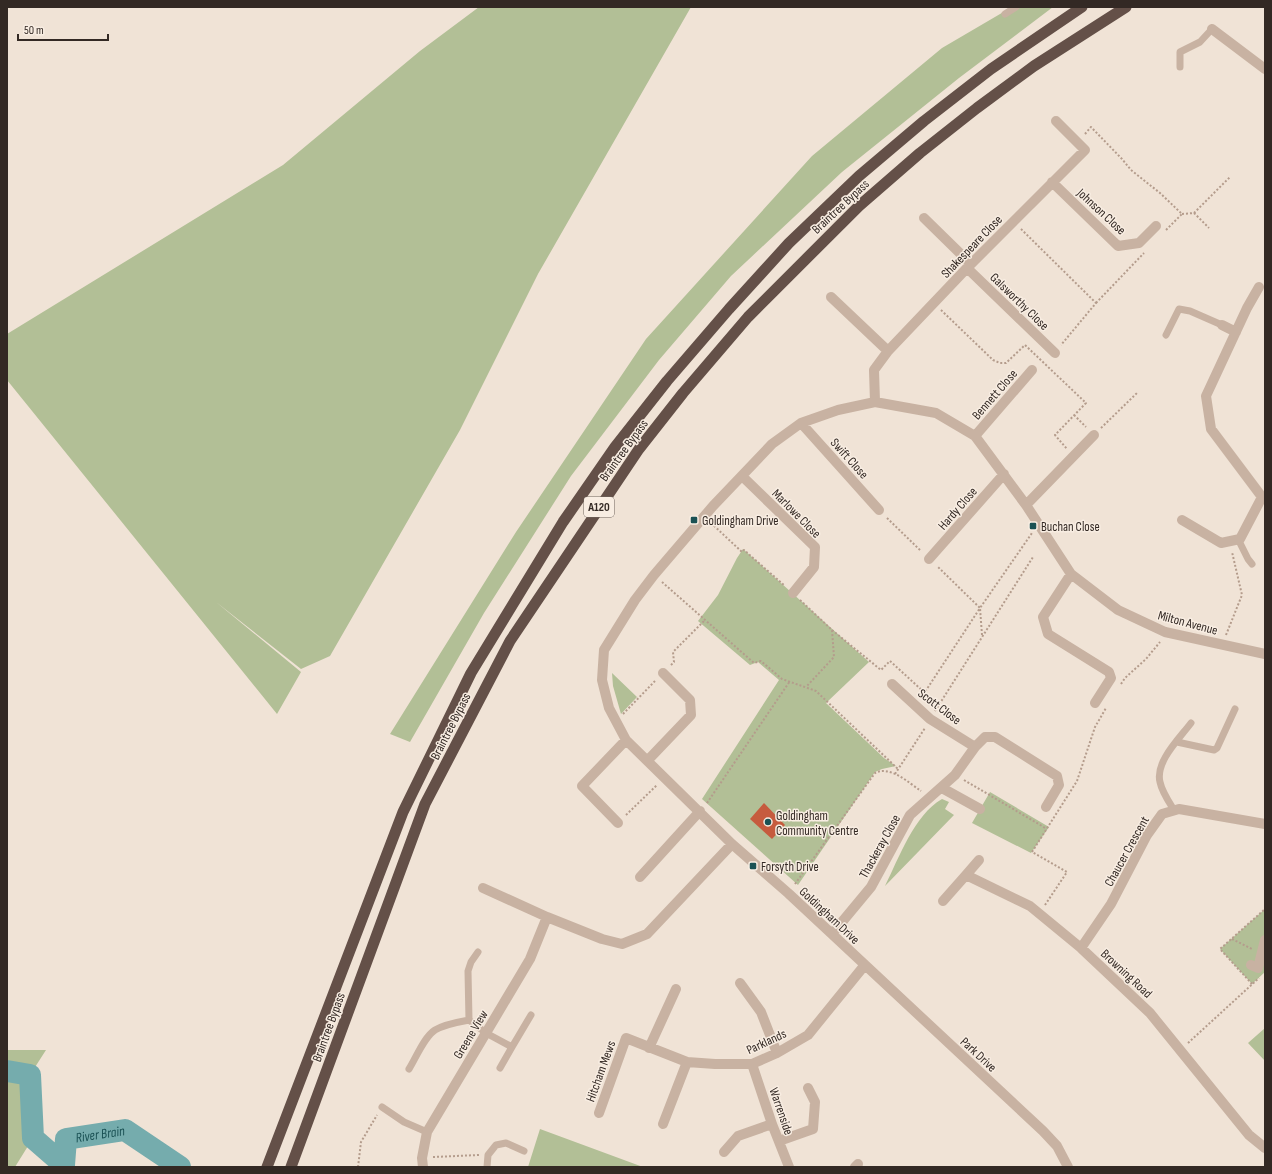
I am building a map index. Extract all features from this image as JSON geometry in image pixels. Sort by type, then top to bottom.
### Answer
[{"type":"highway","name":"Braintree Bypass","points":[[268,1167],[403,812],[471,673],[563,522],[615,447],[667,381],[729,308],[789,243],[860,176],[924,121],[991,69],[1082,7]]},
{"type":"highway","name":"Braintree Bypass","points":[[291,1167],[425,804],[510,641],[639,450],[683,393],[748,317],[859,206],[920,153],[977,108],[1034,66],[1126,7]]},
{"type":"street","points":[[1212,29],[1265,69]]},
{"type":"street","name":"Shakespeare Close","points":[[875,402],[874,370],[888,351],[1013,221],[1085,150],[1056,122]]},
{"type":"street","name":"Johnson Close","points":[[1052,182],[1118,246],[1139,243],[1160,229]]},
{"type":"street","name":"Galsworthy Close","points":[[924,218],[1055,353]]},
{"type":"street","points":[[1182,520],[1201,526],[1221,543],[1240,539],[1264,497],[1211,429],[1206,396],[1259,287]]},
{"type":"street","points":[[831,297],[888,351]]},
{"type":"street","points":[[1222,325],[1236,332]]},
{"type":"street","name":"Bennett Close","points":[[975,436],[1032,370]]},
{"type":"street","name":"Goldingham Drive","points":[[864,966],[788,893],[732,844],[626,740],[609,708],[602,680],[604,650],[634,600],[704,517],[772,444],[801,423],[838,410],[875,402],[936,413],[975,436],[1026,505],[1071,574]]},
{"type":"street","name":"Swift Close","points":[[801,423],[879,510]]},
{"type":"street","points":[[1026,505],[1094,435]]},
{"type":"street","name":"Hardy Close","points":[[929,558],[1004,474]]},
{"type":"street","name":"Marlowe Close","points":[[742,476],[815,547],[814,567],[792,593]]},
{"type":"street","points":[[1071,574],[1043,617],[1048,634],[1109,672],[1111,678],[1095,704]]},
{"type":"street","name":"Milton Avenue","points":[[1071,574],[1118,610],[1165,632],[1265,654]]},
{"type":"street","points":[[648,760],[691,715],[690,700],[663,673]]},
{"type":"street","name":"Scott Close","points":[[892,684],[930,719],[974,747]]},
{"type":"street","name":"Thackeray Close","points":[[832,934],[871,888],[910,815],[955,775],[974,747],[985,737],[995,737],[1057,776],[1059,785],[1046,807]]},
{"type":"street","points":[[618,822],[582,786],[626,740]]},
{"type":"street","points":[[942,788],[980,809]]},
{"type":"street","points":[[1174,810],[1178,809],[1264,824],[1265,814]]},
{"type":"street","name":"Chaucer Crescent","points":[[1081,948],[1111,904],[1147,835],[1162,814],[1174,810]]},
{"type":"street","points":[[640,876],[700,811]]},
{"type":"street","points":[[483,888],[602,939],[622,944],[647,934],[732,844]]},
{"type":"street","points":[[943,901],[979,860]]},
{"type":"street","name":"Browning Road","points":[[966,875],[1030,906],[1081,948],[1150,1013],[1249,1135],[1265,1148]]},
{"type":"street","name":"Greene View","points":[[423,1162],[427,1132],[530,959],[547,916]]},
{"type":"street","points":[[1251,965],[1258,968],[1265,940]]},
{"type":"street","name":"Parklands","points":[[626,1038],[687,1062],[752,1064],[808,1035],[864,966]]},
{"type":"street","name":"Park Drive","points":[[864,966],[1043,1132],[1057,1146],[1068,1167]]},
{"type":"street","points":[[740,983],[761,1012],[777,1052]]},
{"type":"street","points":[[650,1048],[676,989]]},
{"type":"street","name":"Hitcham Mews","points":[[598,1113],[626,1038]]},
{"type":"street","points":[[663,1124],[687,1062]]},
{"type":"street","name":"Warrenside","points":[[752,1064],[772,1124],[789,1167]]},
{"type":"street","points":[[779,1141],[813,1129],[815,1102],[808,1088]]},
{"type":"street","points":[[724,1152],[738,1136],[772,1124]]},
{"type":"lane","points":[[1005,14],[1016,7]]},
{"type":"lane","points":[[1180,67],[1180,52],[1200,42],[1212,29]]},
{"type":"lane","points":[[1166,335],[1179,309],[1190,311],[1222,325]]},
{"type":"lane","points":[[1234,540],[1252,564]]},
{"type":"lane","points":[[1177,742],[1214,750],[1217,748],[1235,709]]},
{"type":"lane","points":[[1174,810],[1160,784],[1159,774],[1161,765],[1191,723]]},
{"type":"lane","points":[[469,1020],[468,971],[471,962],[478,952]]},
{"type":"lane","points":[[500,1068],[530,1015]]},
{"type":"lane","points":[[469,1020],[486,1033],[512,1047]]},
{"type":"lane","points":[[409,1069],[428,1037],[435,1030],[469,1020]]},
{"type":"lane","points":[[382,1107],[404,1122],[427,1132]]},
{"type":"lane","points":[[487,1167],[488,1155],[496,1145],[506,1143],[524,1151]]},
{"type":"path","points":[[1091,127],[1131,170],[1160,193],[1182,214]]},
{"type":"path","points":[[1160,229],[1182,214],[1194,213],[1230,176]]},
{"type":"path","points":[[1194,213],[1209,228]]},
{"type":"path","points":[[1013,221],[1096,303]]},
{"type":"path","points":[[1046,365],[1096,303],[1148,249]]},
{"type":"path","points":[[1074,415],[1094,435],[1137,393]]},
{"type":"path","points":[[879,510],[980,608],[982,636]]},
{"type":"path","points":[[832,630],[881,670],[890,661],[925,693],[980,608],[1038,524]]},
{"type":"path","points":[[1222,645],[1242,595],[1234,540]]},
{"type":"path","points":[[895,774],[1033,557]]},
{"type":"path","points":[[654,576],[754,663],[761,661],[782,679],[816,691],[898,769]]},
{"type":"path","points":[[1121,684],[1125,678],[1146,659],[1162,639],[1165,632]]},
{"type":"path","points":[[700,811],[790,681]]},
{"type":"path","points":[[1040,914],[1067,872],[1032,852],[1077,781],[1094,727],[1109,703]]},
{"type":"path","points":[[788,893],[875,773],[880,770],[895,774],[931,797]]},
{"type":"path","points":[[955,775],[1047,829]]},
{"type":"path","points":[[618,822],[664,777]]},
{"type":"path","points":[[1252,984],[1220,949],[1265,909]]},
{"type":"path","points":[[1232,939],[1262,954]]},
{"type":"path","points":[[1180,1051],[1261,976]]},
{"type":"path","points":[[358,1167],[361,1142],[382,1107]]},
{"type":"path","points":[[423,1162],[488,1155]]},
{"type":"green space","points":[[479,7],[691,7],[538,274],[460,430],[330,656],[301,669],[216,602],[301,672],[277,714],[7,380],[7,334],[283,165],[420,51]]},
{"type":"green space","points":[[1012,7],[1053,7],[959,78],[842,172],[731,276],[659,360],[571,476],[484,613],[410,742],[390,734],[516,532],[646,339],[812,156],[942,48]]},
{"type":"green space","points":[[743,549],[869,662],[826,703],[884,758],[896,766],[875,772],[798,885],[702,799],[779,680],[758,662],[750,665],[698,621],[718,595]]},
{"type":"green space","points":[[612,673],[637,697],[621,714],[613,686]]},
{"type":"green space","points":[[990,792],[1049,827],[1031,853],[972,823]]},
{"type":"green space","points":[[942,799],[949,802],[945,809],[954,815],[885,886],[915,826],[932,806]]},
{"type":"green space","points":[[1265,909],[1265,972],[1252,984],[1220,949]]},
{"type":"green space","points":[[1265,1028],[1265,1061],[1248,1043]]},
{"type":"green space","points":[[7,1050],[46,1050],[30,1075],[33,1138],[15,1167],[7,1167]]},
{"type":"green space","points":[[540,1129],[643,1167],[528,1167]]},
{"type":"building","name":"Goldingham Community Centre","points":[[764,803],[785,825],[772,839],[750,819]]},
{"type":"waterway","name":"River Brain","points":[[7,1071],[30,1075],[33,1138],[64,1165],[66,1139],[125,1130],[180,1167]]},
{"type":"place","name":"Goldingham Drive","points":[[694,520]]},
{"type":"place","name":"Buchan Close","points":[[1033,526]]},
{"type":"place","name":"Goldingham Community Centre","points":[[768,822]]},
{"type":"place","name":"Forsyth Drive","points":[[753,866]]}]
